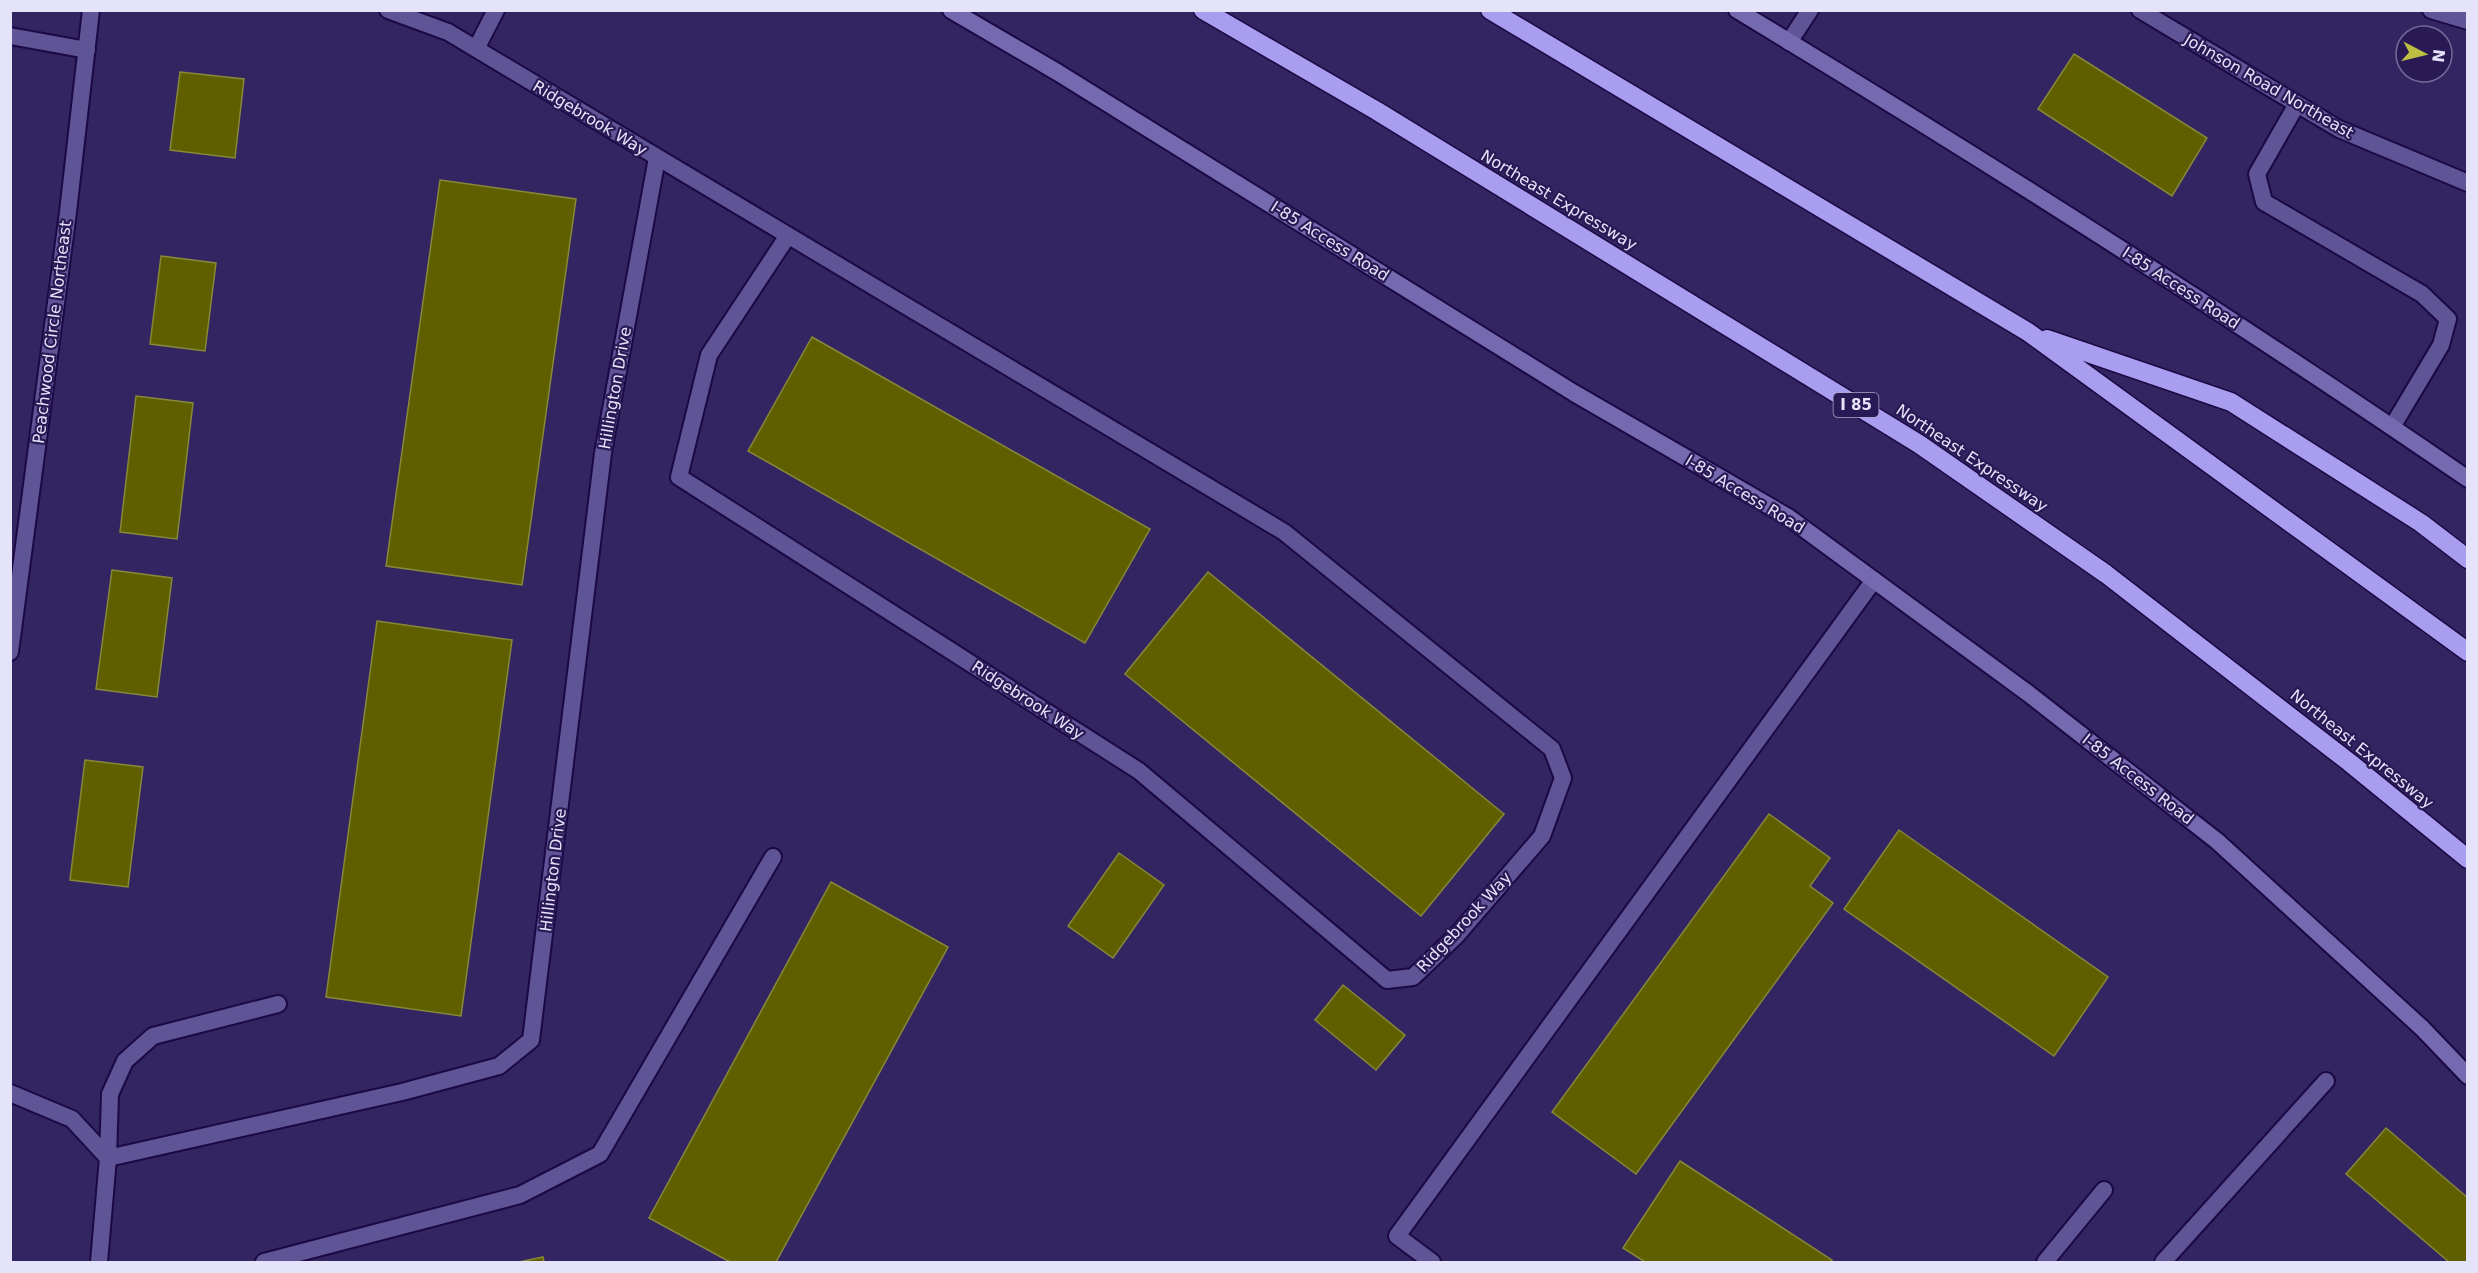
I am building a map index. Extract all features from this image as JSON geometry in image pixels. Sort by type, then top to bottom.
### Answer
[{"type":"highway","name":"Northeast Expressway","points":[[1203,10],[1377,111],[1919,444],[2106,574],[2349,762],[2468,859]]},
{"type":"highway","points":[[1490,10],[2028,332],[2468,652]]},
{"type":"highway","points":[[2028,332],[2231,402],[2421,523],[2468,559]]},
{"type":"main road","name":"I-85 Access Road","points":[[951,10],[1057,72],[1574,393],[1788,517],[2029,694],[2217,840],[2422,1028],[2468,1076]]},
{"type":"main road","name":"I-85 Access Road","points":[[1737,10],[2066,212],[2468,479]]},
{"type":"street","name":"Peachwood Circle Northeast","points":[[10,652],[68,212],[91,10]]},
{"type":"street","name":"Ridgebrook Way","points":[[388,10],[448,32],[787,237],[1284,532],[1552,749],[1563,778],[1542,836],[1456,936],[1413,977],[1387,980],[1139,771],[679,477],[709,355],[787,237]]},
{"type":"street","points":[[476,49],[496,10]]},
{"type":"street","points":[[1789,42],[1810,10]]},
{"type":"street","name":"Johnson Road Northeast","points":[[2140,10],[2339,129],[2468,183]]},
{"type":"street","points":[[2431,10],[2468,21]]},
{"type":"street","points":[[10,36],[87,50]]},
{"type":"street","points":[[2297,104],[2257,174],[2264,202],[2422,294],[2448,319],[2441,345],[2392,427]]},
{"type":"street","name":"Hillington Drive","points":[[108,1158],[402,1092],[499,1066],[531,1040],[603,453],[657,158]]},
{"type":"street","points":[[1432,1263],[1397,1236],[1874,580]]},
{"type":"street","points":[[264,1263],[520,1195],[600,1154],[773,857]]},
{"type":"street","points":[[99,1263],[108,1158],[110,1094],[125,1061],[153,1036],[278,1004]]},
{"type":"street","points":[[2163,1263],[2326,1081]]},
{"type":"street","points":[[10,1093],[72,1119],[108,1158]]},
{"type":"street","points":[[2045,1263],[2104,1190]]},
{"type":"building","points":[[2074,54],[2207,138],[2172,196],[2038,109]]},
{"type":"building","points":[[180,72],[244,79],[235,158],[170,150]]},
{"type":"building","points":[[440,180],[576,199],[522,585],[386,566]]},
{"type":"building","points":[[161,256],[216,263],[205,351],[150,344]]},
{"type":"building","points":[[812,337],[1150,529],[1085,643],[748,451]]},
{"type":"building","points":[[136,396],[193,403],[177,539],[120,532]]},
{"type":"building","points":[[112,570],[172,578],[157,697],[96,689]]},
{"type":"building","points":[[1208,572],[1504,814],[1421,916],[1125,674]]},
{"type":"building","points":[[377,621],[512,640],[461,1016],[326,997]]},
{"type":"building","points":[[85,760],[143,767],[128,887],[70,880]]},
{"type":"building","points":[[1769,814],[1830,858],[1810,886],[1833,903],[1636,1174],[1552,1112]]},
{"type":"building","points":[[1899,830],[2108,977],[2054,1056],[1844,909]]},
{"type":"building","points":[[1119,853],[1164,885],[1113,958],[1068,926]]},
{"type":"building","points":[[831,882],[948,947],[776,1262],[730,1262],[649,1218]]},
{"type":"building","points":[[1343,985],[1405,1035],[1376,1070],[1315,1020]]},
{"type":"building","points":[[2386,1128],[2468,1198],[2468,1262],[2449,1262],[2346,1174]]},
{"type":"building","points":[[1680,1161],[1832,1260],[1830,1262],[1645,1262],[1623,1248]]},
{"type":"building","points":[[543,1257],[544,1262],[519,1262]]}]
